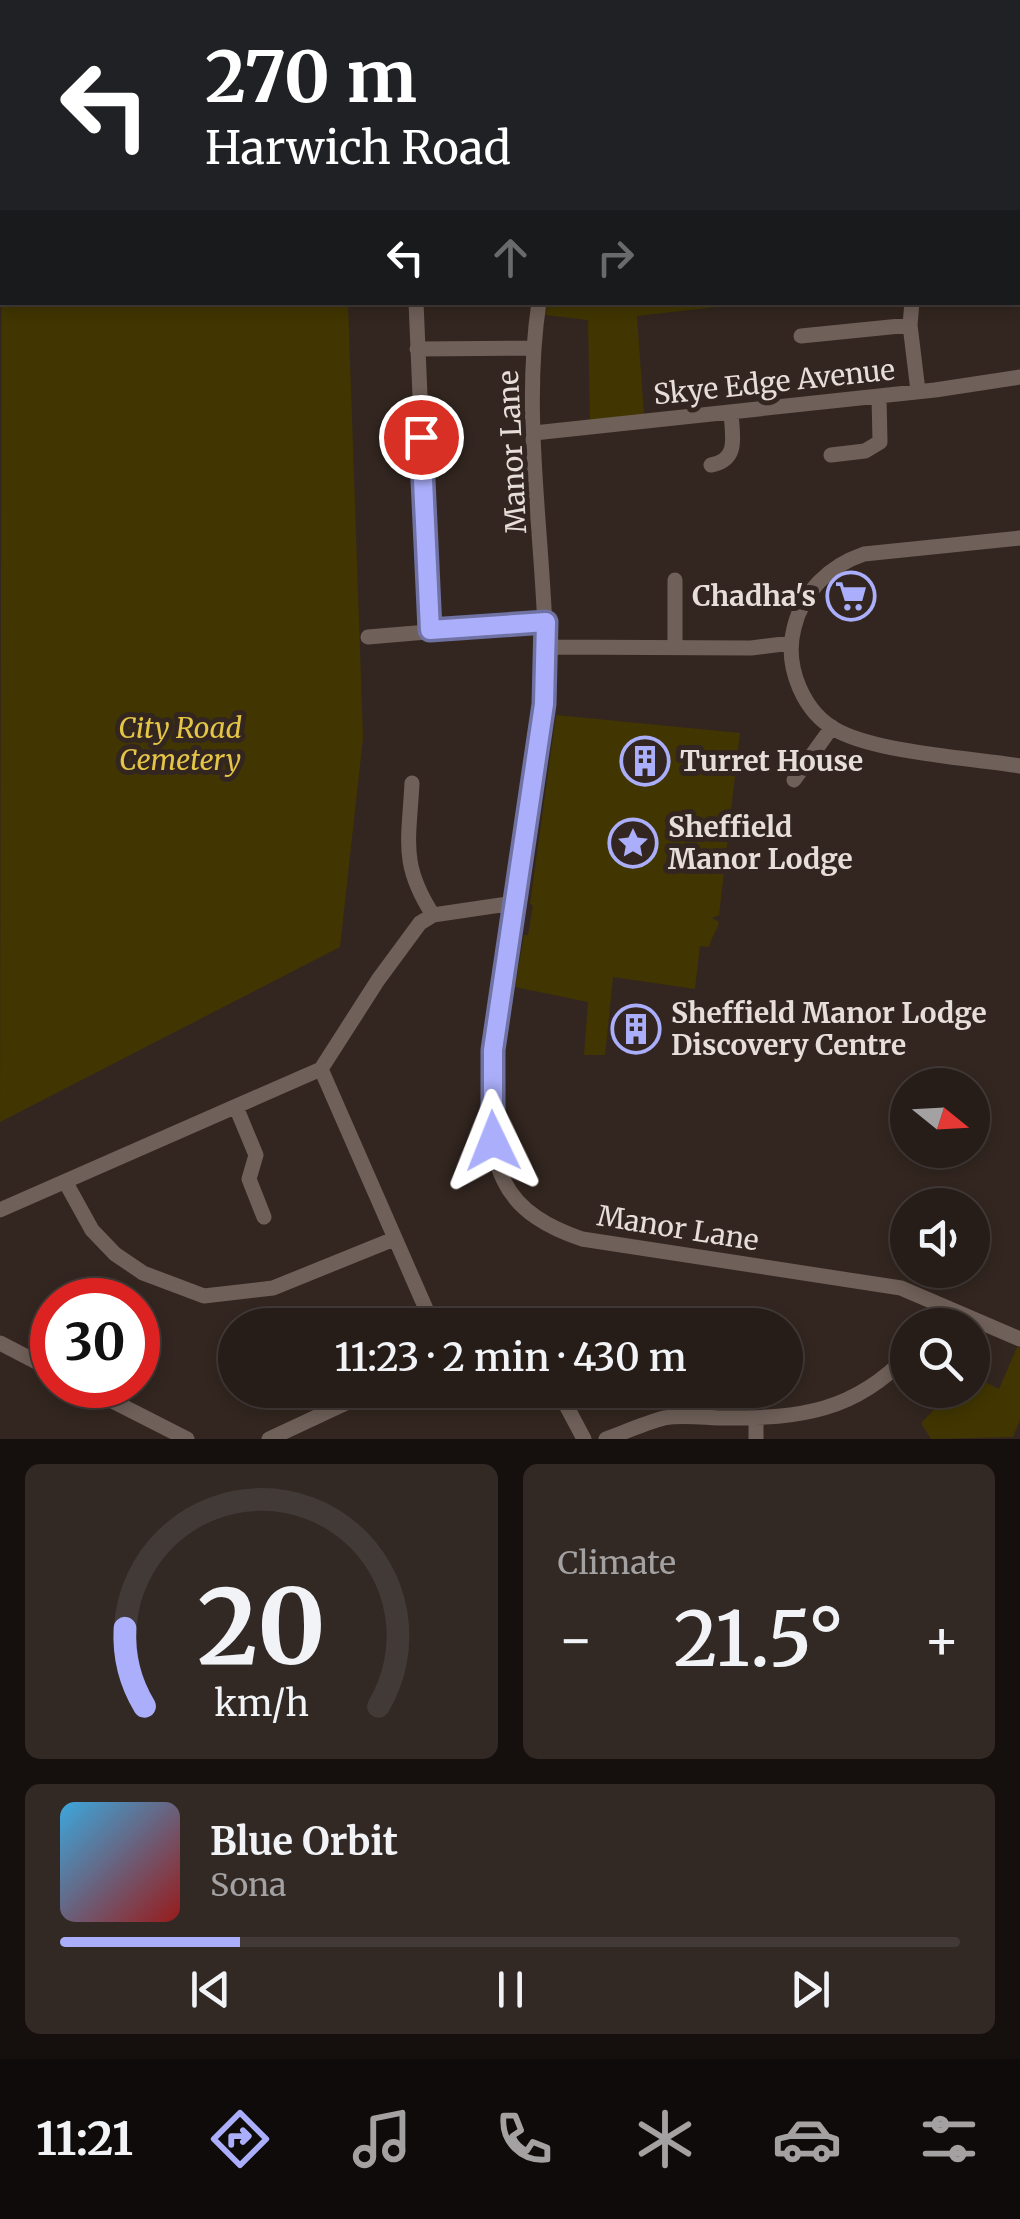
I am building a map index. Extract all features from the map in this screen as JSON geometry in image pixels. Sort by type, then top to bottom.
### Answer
[{"type":"street","points":[[416,305],[430,630]]},
{"type":"street","name":"Manor Lane","points":[[539,305],[532,348],[534,433],[548,647],[544,704],[493,1050],[491,1124],[494,1153],[504,1181],[527,1211],[559,1230],[594,1242],[901,1288],[1020,1339]]},
{"type":"street","points":[[912,305],[910,325],[918,392]]},
{"type":"street","points":[[801,336],[910,325]]},
{"type":"street","points":[[417,349],[532,348]]},
{"type":"street","name":"Skye Edge Avenue","points":[[534,433],[918,392],[1020,376]]},
{"type":"street","points":[[831,455],[866,452],[880,442],[879,396]]},
{"type":"street","points":[[712,465],[730,458],[731,412]]},
{"type":"street","points":[[1020,538],[864,554],[845,561],[828,572],[806,598],[791,643],[796,680],[832,728],[871,742],[1020,766]]},
{"type":"street","points":[[675,580],[675,648]]},
{"type":"street","points":[[368,637],[546,622]]},
{"type":"street","points":[[548,647],[751,648],[791,643]]},
{"type":"street","points":[[794,780],[832,728]]},
{"type":"street","points":[[412,784],[408,864],[416,890],[432,916]]},
{"type":"street","points":[[0,1210],[321,1068],[420,923],[432,916],[514,902]]},
{"type":"street","points":[[321,1068],[424,1308]]},
{"type":"street","points":[[236,1107],[256,1155],[248,1179],[264,1217]]},
{"type":"street","points":[[66,1183],[92,1230],[115,1254],[143,1273],[204,1296],[274,1288],[394,1239]]},
{"type":"street","points":[[936,1308],[938,1304]]},
{"type":"street","points":[[0,1343],[30,1359]]},
{"type":"street","points":[[606,1439],[667,1418],[756,1418],[812,1413],[835,1407],[876,1384],[890,1371]]},
{"type":"street","points":[[126,1408],[187,1439]]},
{"type":"street","points":[[269,1439],[335,1408]]},
{"type":"street","points":[[568,1408],[584,1439]]},
{"type":"street","points":[[756,1418],[756,1439]]},
{"type":"green space","name":"City Road Cemetery","points":[[1,305],[348,305],[363,738],[340,947],[0,1122]]},
{"type":"green space","points":[[548,305],[734,305],[637,316],[644,416],[590,422],[588,320],[545,315]]},
{"type":"green space","name":"Sheffield Manor Lodge","points":[[556,715],[740,733],[719,915],[712,918],[719,922],[709,947],[700,946],[695,989],[613,977],[605,1055],[584,1055],[588,1002],[515,987],[533,905],[530,904]]},
{"type":"green space","points":[[1017,1347],[1020,1348],[1020,1420],[1013,1437],[931,1439],[921,1423],[936,1408],[990,1408],[990,1384],[999,1389]]},
{"type":"place","name":"Chadha's","points":[[851,596]]},
{"type":"place","name":"Turret House","points":[[645,761]]},
{"type":"place","name":"Sheffield Manor Lodge","points":[[633,843]]},
{"type":"place","name":"Sheffield Manor Lodge Discovery Centre","points":[[636,1029]]},
{"type":"route","points":[[421,437],[430,630],[546,622],[544,704],[493,1050],[493,1141]]}]
